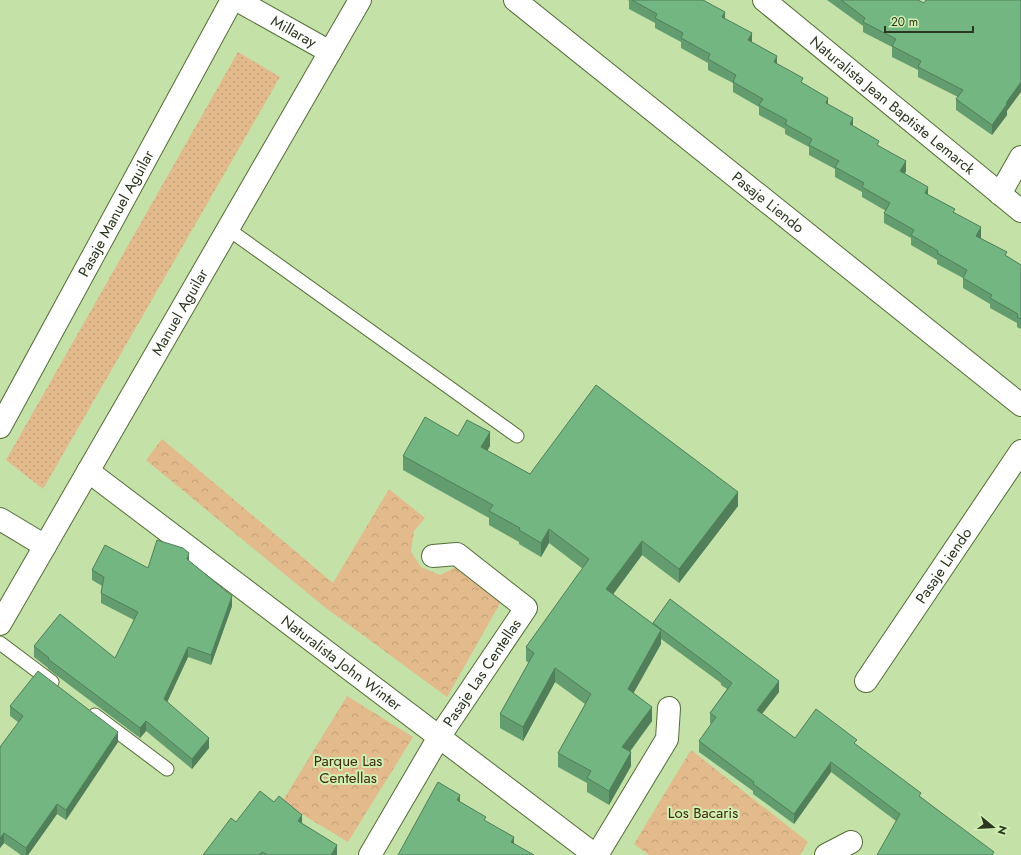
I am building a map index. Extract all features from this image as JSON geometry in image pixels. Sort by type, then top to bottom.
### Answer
[{"type":"street","name":"Pasaje Manuel Aguilar","points":[[0,427],[232,0]]},
{"type":"street","name":"Millaray","points":[[237,0],[330,52]]},
{"type":"street","name":"Manuel Aguilar","points":[[0,624],[360,0]]},
{"type":"street","name":"Pasaje Liendo","points":[[515,0],[1021,405]]},
{"type":"street","name":"Naturalista Jean Baptiste Lemarck","points":[[770,2],[1021,211]]},
{"type":"street","points":[[1000,194],[1021,157]]},
{"type":"street","name":"Pasaje Liendo","points":[[866,681],[1021,451]]},
{"type":"street","name":"Naturalista John Winter","points":[[88,471],[596,855]]},
{"type":"street","points":[[0,519],[45,546]]},
{"type":"street","name":"Pasaje Las Centellas","points":[[370,855],[439,737],[526,608],[457,554],[433,556]]},
{"type":"street","points":[[596,855],[667,739],[669,708]]},
{"type":"street","points":[[826,855],[851,842]]},
{"type":"lane","points":[[228,229],[517,436]]},
{"type":"lane","points":[[0,643],[62,690]]},
{"type":"lane","points":[[87,708],[167,769]]},
{"type":"green space","points":[[238,52],[280,77],[43,489],[6,460]]},
{"type":"green space","points":[[162,439],[333,583],[389,489],[425,518],[414,531],[411,552],[421,567],[440,575],[460,565],[503,598],[447,697],[322,605],[146,460]]},
{"type":"green space","name":"Parque Las Centellas","points":[[347,696],[413,737],[348,842],[282,802]]},
{"type":"green space","name":"Los Bacaris","points":[[691,750],[808,842],[800,855],[649,855],[634,844]]},
{"type":"building","points":[[632,0],[703,0],[725,12],[722,17],[752,33],[748,40],[777,56],[774,62],[803,78],[801,82],[828,98],[826,103],[853,118],[850,124],[879,141],[877,145],[906,161],[900,171],[928,187],[925,193],[955,209],[953,212],[981,227],[976,236],[1007,252],[1005,255],[1021,265],[1021,319],[1017,317],[1018,314],[990,298],[992,295],[963,278],[967,270],[937,253],[938,251],[911,235],[914,230],[884,213],[890,203],[862,187],[864,183],[835,167],[839,161],[809,145],[812,139],[785,124],[787,120],[759,105],[763,99],[733,82],[736,75],[708,59],[710,54],[681,38],[683,33],[655,18],[657,14]]},
{"type":"building","points":[[841,0],[918,0],[924,3],[926,0],[1021,0],[1021,82],[992,125],[956,99],[963,90],[918,67],[921,61],[892,46],[896,39],[863,22],[865,18]]},
{"type":"building","points":[[596,385],[738,492],[679,569],[642,541],[606,589],[661,630],[628,689],[652,707],[622,747],[631,752],[609,791],[587,778],[591,771],[558,753],[591,694],[555,668],[523,727],[500,714],[534,653],[526,647],[589,559],[549,529],[541,543],[519,530],[520,528],[489,511],[493,505],[403,456],[425,417],[458,436],[467,420],[490,432],[481,447],[530,474]]},
{"type":"building","points":[[157,540],[183,548],[189,553],[187,559],[232,596],[211,655],[188,647],[164,699],[209,738],[192,759],[146,721],[140,728],[48,659],[49,658],[34,646],[60,614],[115,658],[138,612],[101,593],[104,577],[92,570],[105,545],[148,568]]},
{"type":"building","points":[[670,599],[779,681],[757,710],[795,738],[816,709],[857,740],[854,743],[921,793],[919,796],[994,852],[992,855],[877,855],[900,814],[831,762],[794,814],[753,784],[754,782],[699,741],[716,717],[710,713],[732,683],[653,623]]},
{"type":"building","points":[[38,671],[118,732],[66,810],[57,804],[26,848],[4,833],[0,838],[0,747],[23,716],[10,706]]},
{"type":"building","points":[[438,782],[460,795],[457,800],[486,817],[484,820],[514,837],[511,842],[534,855],[398,855]]},
{"type":"building","points":[[260,791],[274,802],[279,796],[302,815],[298,821],[337,845],[331,855],[268,855],[262,852],[259,855],[203,855],[231,818],[236,822]]}]
